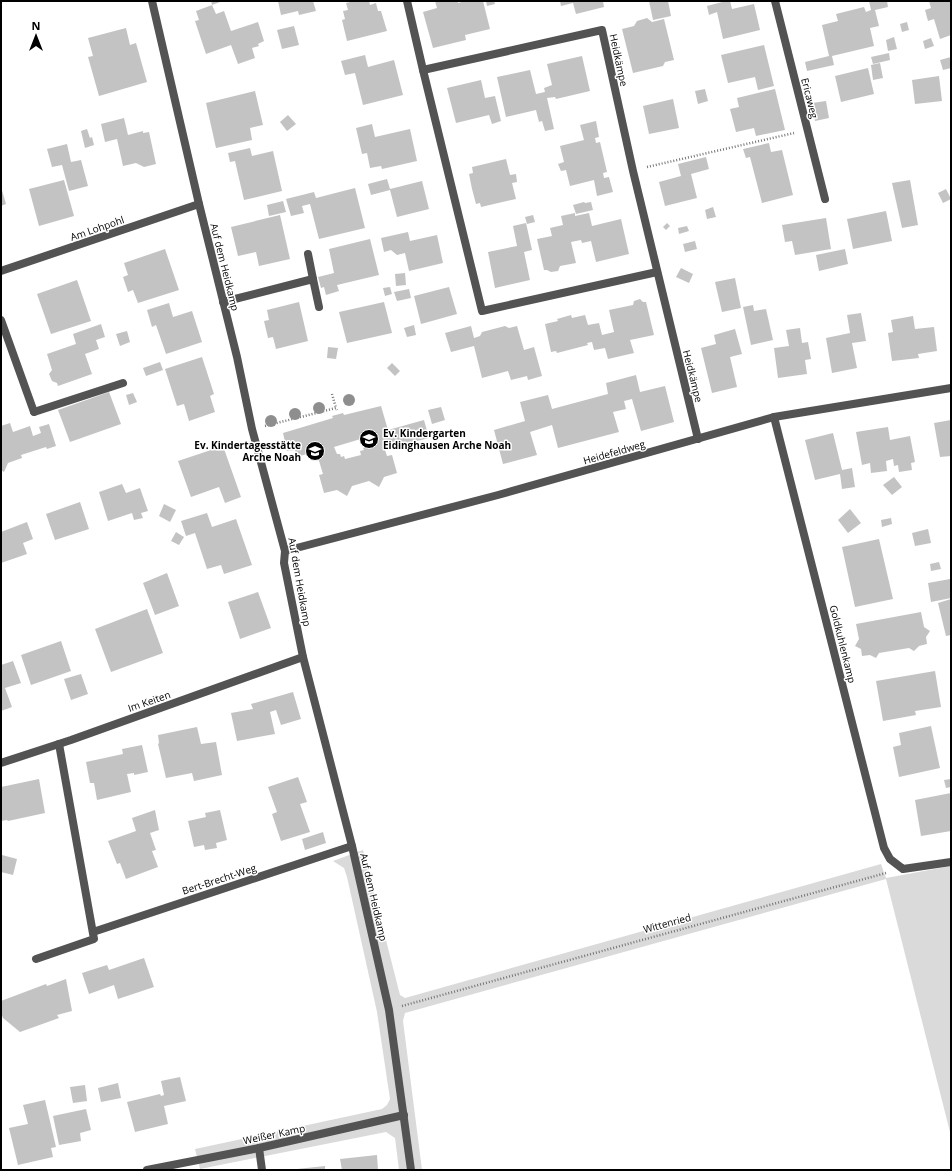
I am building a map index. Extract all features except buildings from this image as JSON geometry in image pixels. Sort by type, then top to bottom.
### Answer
[{"type":"street","name":"Auf dem Heidkamp","points":[[152,1],[199,204],[237,357],[252,429],[285,551],[284,562],[303,657],[352,846],[389,1010],[411,1170]]},
{"type":"street","points":[[407,1],[482,311],[657,272]]},
{"type":"street","name":"Ericaweg","points":[[775,1],[825,199]]},
{"type":"street","name":"Heidkämpe","points":[[423,70],[602,30],[633,171],[698,439]]},
{"type":"street","name":"Am Lohpohl","points":[[1,271],[199,204]]},
{"type":"street","points":[[308,254],[319,307]]},
{"type":"street","points":[[223,302],[314,279]]},
{"type":"street","points":[[1,320],[34,412],[123,383]]},
{"type":"street","name":"Heidefeldweg","points":[[285,551],[498,495],[774,417],[951,388]]},
{"type":"street","name":"Goldkuhlenkamp","points":[[774,417],[884,848],[890,859],[903,869]]},
{"type":"street","name":"Im Keiten","points":[[1,763],[59,744],[303,657]]},
{"type":"street","points":[[59,744],[93,932]]},
{"type":"street","name":"Bert-Brecht-Weg","points":[[36,959],[94,939],[93,932],[352,846]]},
{"type":"street","points":[[903,869],[951,862]]},
{"type":"street","name":"Weißer Kamp","points":[[147,1170],[259,1148],[404,1115]]},
{"type":"street","points":[[259,1148],[262,1170]]},
{"type":"path","points":[[633,171],[808,130]]},
{"type":"path","points":[[252,429],[337,409],[332,394]]},
{"type":"path","name":"Wittenried","points":[[389,1010],[903,869]]},
{"type":"shaded area","points":[[363,850],[400,995],[405,998],[881,864],[886,878],[951,866],[951,1136],[886,879],[405,1013],[403,1021],[422,1170],[399,1170],[395,1138],[386,1132],[200,1169],[195,1149],[382,1109],[387,1105],[390,1099],[377,1012],[347,877],[344,868],[333,861]]},
{"type":"place","name":"Ev. Kindergarten Eidinghausen Arche Noah","points":[[369,439]]},
{"type":"place","name":"Ev. Kindertagesstätte Arche Noah","points":[[315,451]]}]
